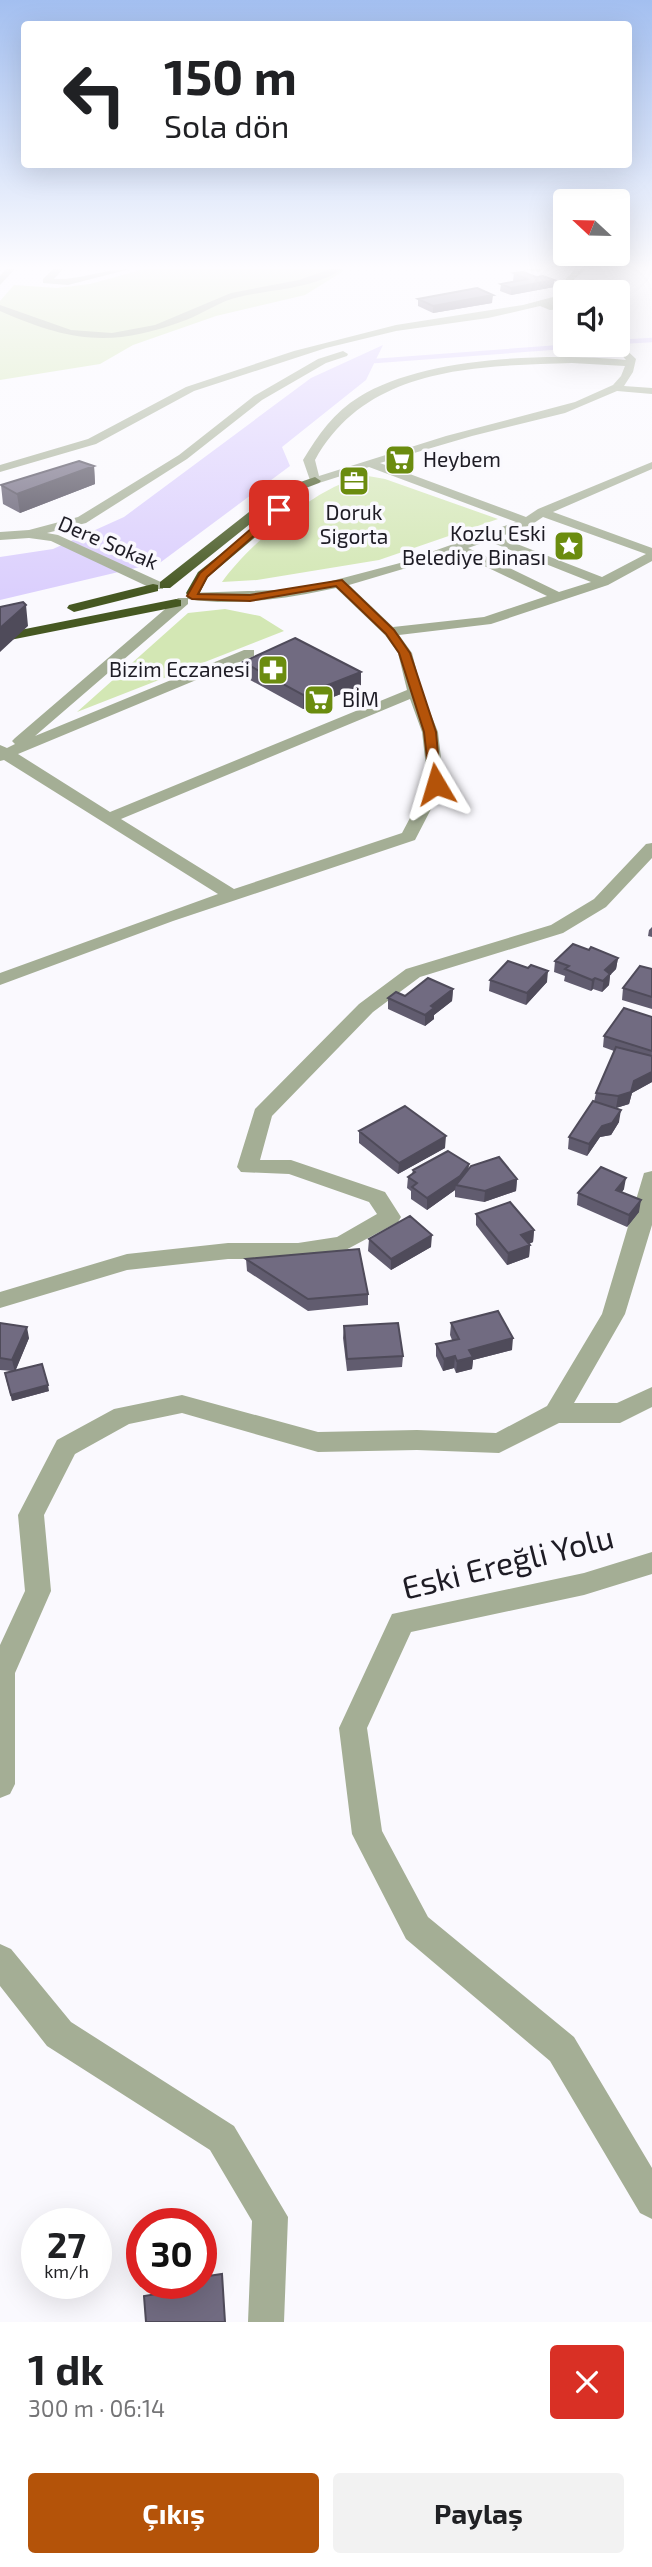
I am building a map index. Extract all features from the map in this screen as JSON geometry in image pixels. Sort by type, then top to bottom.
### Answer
[{"type":"highway","points":[[186,599],[151,599],[148,594],[281,494],[315,481]]},
{"type":"highway","points":[[0,638],[186,599],[203,575],[315,481]]},
{"type":"highway","points":[[0,626],[159,586],[185,586],[186,599]]},
{"type":"street","points":[[0,469],[57,453],[120,429],[171,397],[227,377]]},
{"type":"street","points":[[29,534],[82,520],[183,457],[258,398],[295,377]]},
{"type":"street","points":[[426,377],[372,393],[339,415],[318,442],[309,460],[315,481],[369,463],[563,409],[616,388],[652,391]]},
{"type":"street","points":[[616,388],[624,377]]},
{"type":"street","points":[[369,463],[527,522]]},
{"type":"street","points":[[2,753],[186,599],[250,598],[338,582],[421,561],[635,478],[652,465]]},
{"type":"street","points":[[542,512],[652,554]]},
{"type":"street","name":"Dere Sokak","points":[[0,536],[29,534],[54,538],[159,586]]},
{"type":"street","points":[[488,537],[603,582]]},
{"type":"street","points":[[456,547],[559,597]]},
{"type":"street","points":[[390,632],[486,621],[603,582],[652,554]]},
{"type":"street","points":[[0,979],[167,917],[409,836],[436,784],[430,732],[415,692],[405,653],[390,632],[338,582]]},
{"type":"street","points":[[2,753],[249,653]]},
{"type":"street","points":[[108,818],[415,692]]},
{"type":"street","points":[[2,753],[233,896]]},
{"type":"street","points":[[0,1300],[127,1262],[228,1251],[298,1251],[342,1244],[390,1217],[377,1198],[291,1167],[248,1167],[262,1114],[366,1008],[412,973],[557,929],[600,903],[652,848]]},
{"type":"street","points":[[556,1413],[613,1314],[646,1209],[652,1178]]},
{"type":"street","points":[[0,1784],[1,1673],[38,1591],[32,1515],[65,1447],[123,1416],[182,1404],[318,1442],[417,1440],[499,1443],[556,1413],[620,1413],[652,1396]]},
{"type":"street","name":"Eski Ereğli Yolu","points":[[652,1563],[584,1584],[402,1622],[353,1728],[367,1834],[416,1927],[562,2049],[652,2201]]},
{"type":"street","points":[[0,1960],[59,2034],[222,2138],[270,2217],[265,2322]]},
{"type":"green space","points":[[368,476],[385,479],[498,519],[379,560],[257,580],[222,582],[267,534],[308,502],[329,489]]},
{"type":"green space","points":[[225,609],[260,616],[284,631],[77,712],[188,613]]},
{"type":"shaded area","points":[[367,377],[282,447],[290,466],[161,562],[0,600],[0,557],[53,549],[124,517],[311,378]]},
{"type":"building","points":[[79,461],[94,466],[17,494],[1,485]]},
{"type":"building","points":[[23,602],[26,605],[0,628],[0,607]]},
{"type":"building","points":[[295,638],[361,672],[303,695],[243,662]]},
{"type":"building","points":[[573,944],[589,950],[591,947],[618,958],[605,970],[610,974],[603,981],[595,978],[592,980],[565,969],[569,966],[555,961]]},
{"type":"building","points":[[508,961],[548,971],[527,993],[490,980]]},
{"type":"building","points":[[640,966],[652,969],[652,997],[623,988]]},
{"type":"building","points":[[428,978],[453,989],[431,1006],[434,1008],[425,1015],[388,998],[396,992],[405,996]]},
{"type":"building","points":[[624,1008],[652,1017],[652,1051],[604,1036]]},
{"type":"building","points":[[616,1047],[652,1056],[652,1072],[634,1081],[631,1092],[618,1096],[596,1093]]},
{"type":"building","points":[[593,1101],[621,1110],[612,1123],[602,1126],[589,1144],[569,1137]]},
{"type":"building","points":[[405,1106],[446,1136],[399,1163],[359,1131]]},
{"type":"building","points":[[448,1151],[469,1164],[460,1176],[427,1198],[412,1187],[417,1183],[408,1177],[415,1172],[413,1170]]},
{"type":"building","points":[[499,1157],[517,1179],[485,1191],[456,1185],[471,1166]]},
{"type":"building","points":[[601,1167],[626,1178],[616,1190],[641,1200],[629,1215],[578,1193]]},
{"type":"building","points":[[510,1202],[534,1230],[521,1235],[530,1245],[508,1253],[476,1214]]},
{"type":"building","points":[[410,1216],[432,1235],[391,1259],[369,1239]]},
{"type":"building","points":[[359,1249],[368,1294],[308,1299],[246,1259]]},
{"type":"building","points":[[498,1311],[513,1338],[469,1350],[473,1357],[457,1361],[455,1356],[444,1359],[436,1344],[459,1339],[451,1323]]},
{"type":"building","points":[[0,1323],[27,1327],[12,1360],[0,1358]]},
{"type":"building","points":[[398,1323],[403,1356],[347,1359],[344,1326]]},
{"type":"building","points":[[42,1364],[48,1385],[11,1395],[5,1373]]},
{"type":"building","points":[[222,2274],[225,2322],[146,2322],[144,2299],[217,2299],[217,2275]]},
{"type":"place","name":"Heybem","points":[[400,460]]},
{"type":"place","name":"Doruk Sigorta","points":[[354,481]]},
{"type":"place","name":"Kozlu Eski Belediye Binası","points":[[569,546]]},
{"type":"place","name":"Bizim Eczanesi","points":[[273,670]]},
{"type":"place","name":"BİM","points":[[319,700]]},
{"type":"route","points":[[279,510],[203,575],[192,596],[250,598],[338,582],[390,632],[405,653],[415,692],[430,732],[436,784]]}]
